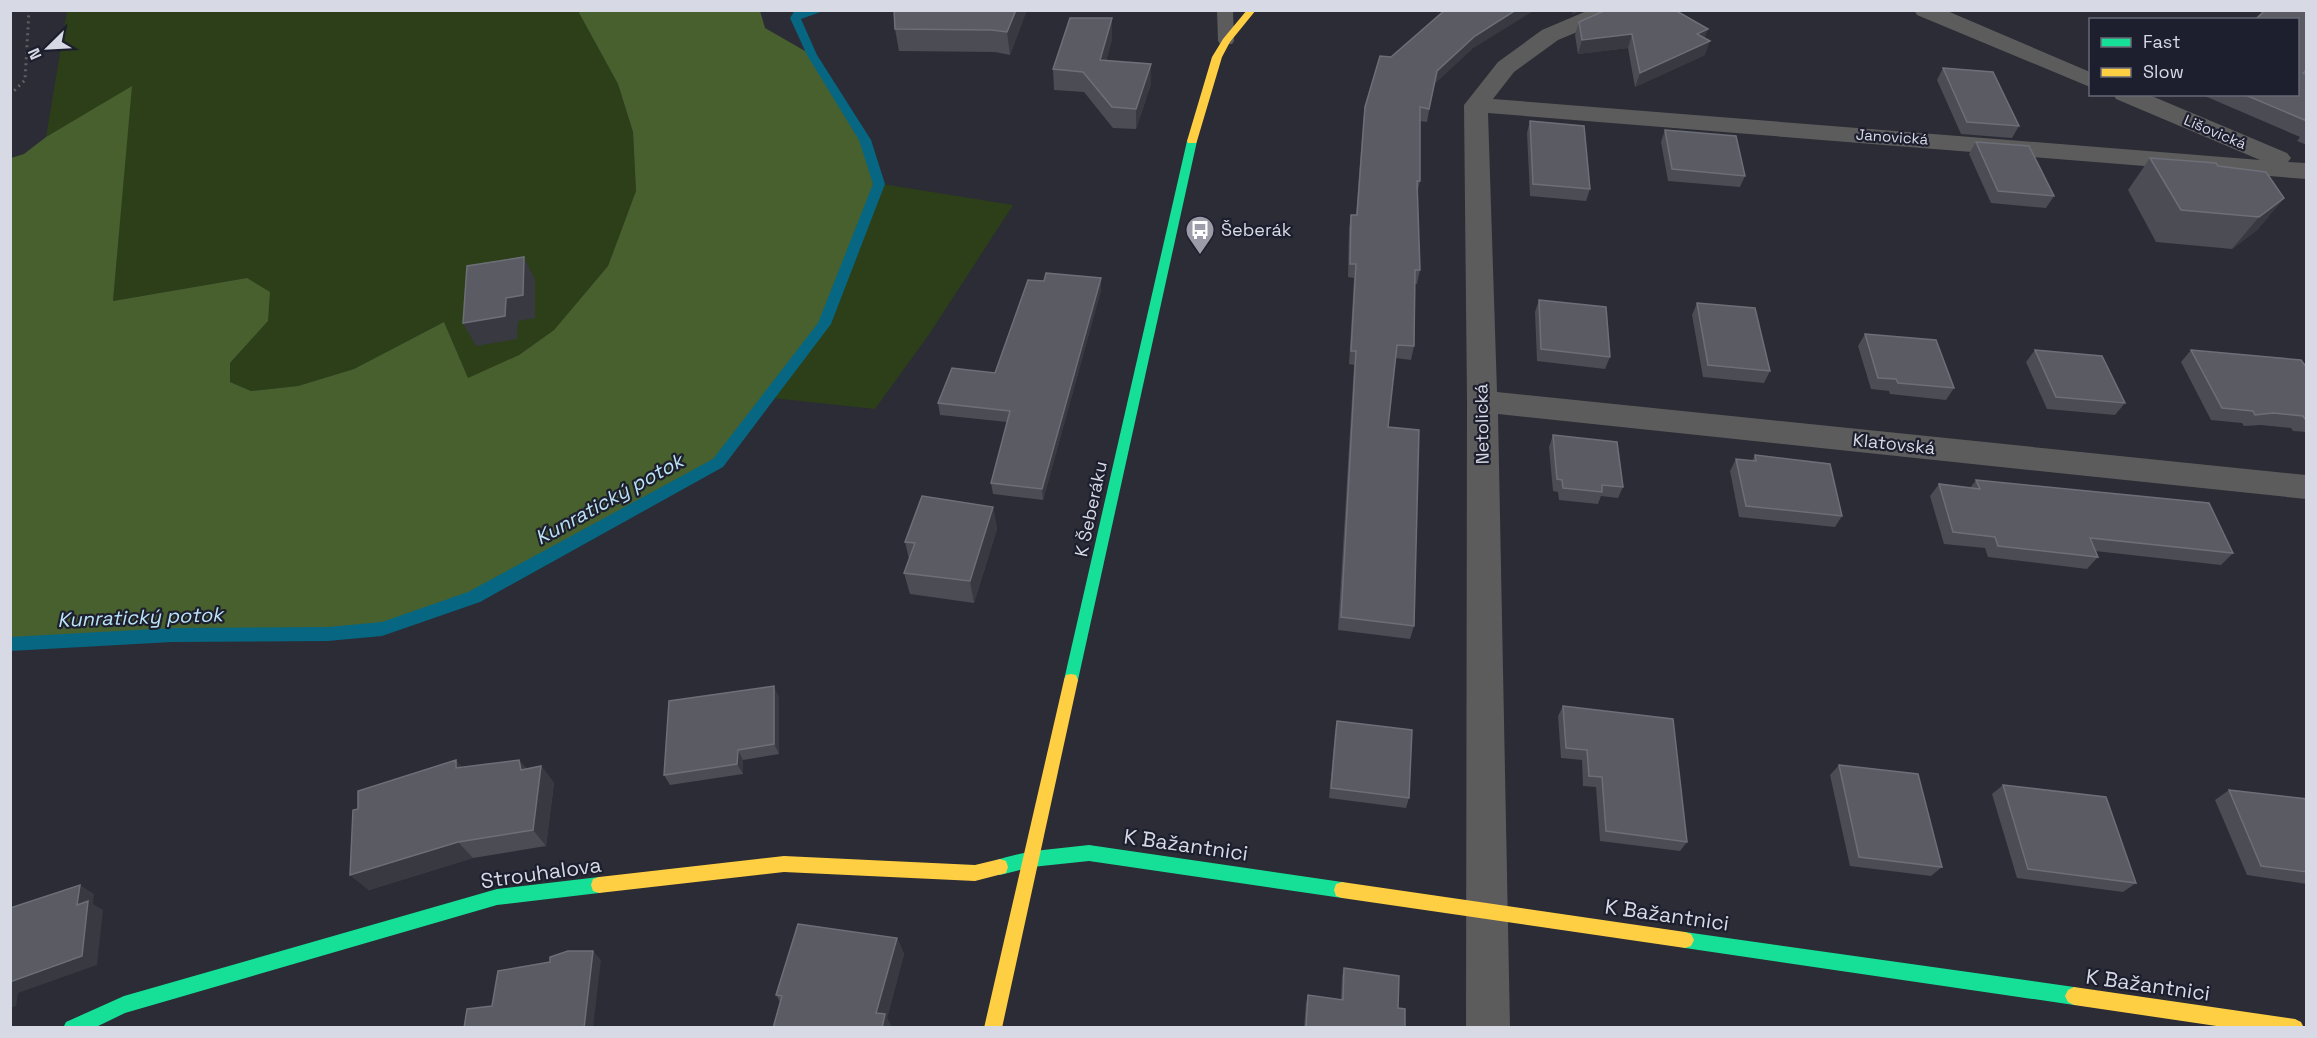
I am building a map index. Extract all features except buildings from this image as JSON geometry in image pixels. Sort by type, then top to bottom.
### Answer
[{"type":"street","name":"K Šeberáku","points":[[993,1028],[1199,113],[1217,57],[1226,41],[1252,10]]},
{"type":"street","points":[[1476,105],[1506,67],[1550,35],[1610,10]]},
{"type":"street","points":[[1925,10],[2089,79]]},
{"type":"street","name":"Lišovická","points":[[2130,96],[2305,170]]},
{"type":"street","name":"Janovická","points":[[1476,105],[2305,170]]},
{"type":"street","name":"Netolická","points":[[1476,105],[1482,401],[1485,910],[1488,1028]]},
{"type":"street","name":"Klatovská","points":[[1482,401],[2307,487]]},
{"type":"street","name":"K Bažantnici","points":[[1032,858],[1089,853],[2295,1028]]},
{"type":"street","name":"Strouhalova","points":[[72,1028],[124,1005],[497,897],[784,864],[975,873],[1032,858]]},
{"type":"lane","points":[[1225,10],[1226,41]]},
{"type":"path","points":[[10,95],[25,80],[29,10]]},
{"type":"green space","points":[[67,11],[578,11],[618,84],[633,132],[636,191],[608,266],[554,330],[519,355],[468,379],[444,322],[354,369],[298,386],[251,391],[230,382],[230,363],[268,321],[247,278],[113,301],[131,87],[46,137]]},
{"type":"green space","points":[[578,11],[760,11],[765,28],[812,55],[865,140],[879,184],[824,324],[725,454],[602,527],[474,597],[383,627],[11,644],[11,158],[24,154],[46,137],[132,86],[113,301],[247,278],[270,292],[268,321],[230,363],[230,382],[251,391],[298,386],[354,369],[444,322],[468,378],[519,355],[554,330],[608,266],[636,191],[633,132],[618,84]]},
{"type":"green space","points":[[876,183],[1013,205],[930,333],[875,409],[763,397],[825,323]]},
{"type":"waterway","name":"Kunratický potok","points":[[795,18],[801,10]]},
{"type":"waterway","points":[[795,18],[821,10]]},
{"type":"waterway","name":"Kunratický potok","points":[[10,644],[172,635],[328,634],[382,629],[474,597],[718,463],[824,324],[879,184],[865,140],[812,55],[795,18]]},
{"type":"traffic: fast","points":[[1071,680],[1192,141]]},
{"type":"traffic: fast","points":[[1000,867],[1032,859],[1089,853],[1342,890]]},
{"type":"traffic: fast","points":[[72,1028],[124,1005],[497,897],[599,885]]},
{"type":"traffic: fast","points":[[1685,940],[2074,996]]},
{"type":"traffic: slow","points":[[1192,141],[1217,57],[1226,41],[1252,10]]},
{"type":"traffic: slow","points":[[993,1028],[1071,680]]},
{"type":"traffic: slow","points":[[599,885],[784,864],[975,873],[1000,867]]},
{"type":"traffic: slow","points":[[1342,890],[1685,940]]},
{"type":"traffic: slow","points":[[2074,996],[2295,1028]]},
{"type":"place","name":"Šeberák","points":[[1200,256]]}]
